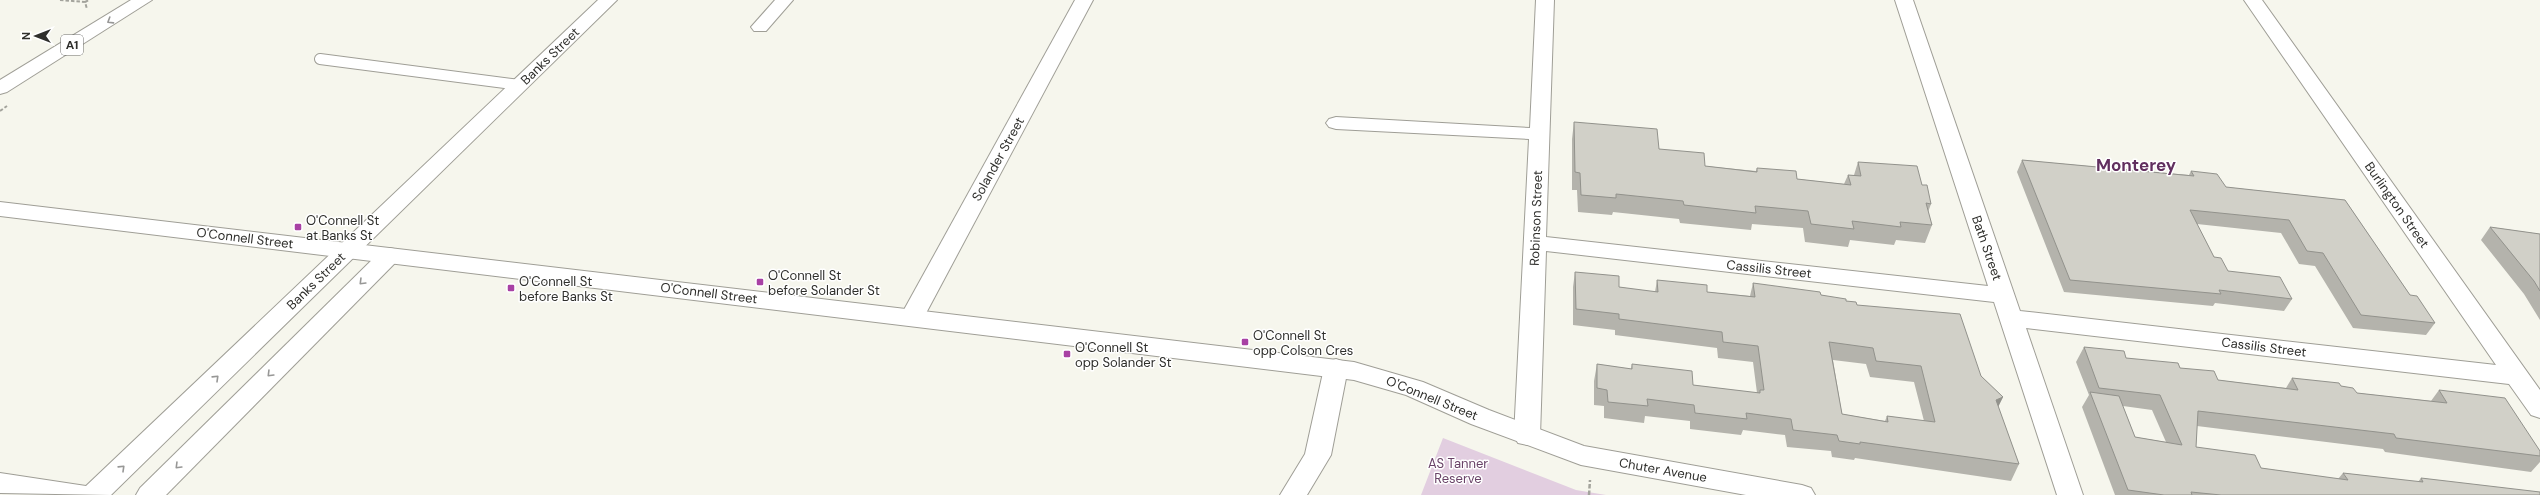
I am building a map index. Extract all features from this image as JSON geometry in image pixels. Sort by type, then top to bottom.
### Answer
[{"type":"main road","name":"A1","points":[[0,72],[120,0]]},
{"type":"main road","name":"A1","points":[[0,88],[143,0]]},
{"type":"main road","name":"Banks Street","points":[[94,495],[608,0]]},
{"type":"main road","points":[[760,27],[784,0]]},
{"type":"main road","name":"Solander Street","points":[[912,317],[1084,0]]},
{"type":"main road","name":"Robinson Street","points":[[1527,436],[1545,0]]},
{"type":"main road","name":"Bath Street","points":[[1904,0],[2070,495]]},
{"type":"main road","name":"Burlington Street","points":[[2253,0],[2540,409]]},
{"type":"main road","points":[[1336,122],[1539,134]]},
{"type":"main road","name":"O'Connell Street","points":[[0,209],[1336,368],[1378,376],[1414,388],[1527,436]]},
{"type":"main road","name":"Cassilis Street","points":[[1535,243],[2003,294]]},
{"type":"main road","points":[[149,495],[390,255]]},
{"type":"main road","name":"Cassilis Street","points":[[2010,318],[2517,376]]},
{"type":"main road","points":[[1293,495],[1318,454],[1336,368]]},
{"type":"main road","name":"Chuter Avenue","points":[[1527,436],[1580,455],[1802,495]]},
{"type":"main road","points":[[0,483],[82,495]]},
{"type":"lane","points":[[320,59],[520,85]]},
{"type":"path","points":[[60,0],[85,2],[89,0]]},
{"type":"path","points":[[85,2],[87,9]]},
{"type":"green space","name":"AS Tanner Reserve","points":[[1443,438],[1576,490],[1606,495],[1421,495]]},
{"type":"building","points":[[1574,122],[1657,129],[1659,149],[1704,153],[1705,166],[1757,172],[1757,168],[1796,171],[1797,179],[1851,185],[1848,175],[1861,176],[1858,162],[1917,166],[1922,185],[1927,185],[1931,204],[1926,203],[1932,225],[1900,222],[1901,227],[1852,221],[1854,229],[1811,224],[1808,211],[1755,206],[1756,213],[1684,205],[1683,201],[1616,194],[1616,198],[1581,195],[1580,173],[1575,172]]},
{"type":"building","points":[[2022,160],[2194,176],[2191,171],[2217,174],[2226,187],[2345,200],[2410,295],[2417,296],[2435,323],[2361,315],[2323,253],[2307,251],[2289,220],[2190,210],[2214,257],[2221,258],[2228,271],[2280,277],[2292,299],[2219,290],[2221,294],[2070,280]]},
{"type":"building","points":[[2490,227],[2540,234],[2540,291],[2534,281]]},
{"type":"building","points":[[1575,272],[1619,276],[1619,287],[1658,292],[1657,280],[1707,285],[1707,292],[1755,297],[1753,283],[1820,292],[1821,295],[1856,302],[1857,305],[1960,314],[1981,376],[2003,397],[1996,400],[2019,464],[1860,442],[1860,444],[1839,441],[1837,435],[1793,430],[1791,419],[1746,413],[1747,419],[1695,413],[1694,405],[1647,399],[1648,406],[1608,402],[1607,390],[1597,388],[1597,364],[1632,369],[1632,364],[1692,371],[1693,385],[1760,393],[1760,390],[1764,390],[1758,346],[1723,342],[1722,332],[1619,319],[1619,314],[1576,309]],"holes":[[[1829,342],[1873,348],[1876,361],[1921,366],[1935,422],[1887,416],[1888,422],[1842,414]]]},
{"type":"building","points":[[2084,347],[2124,351],[2126,358],[2178,363],[2180,368],[2214,371],[2218,380],[2298,390],[2292,378],[2339,383],[2341,386],[2353,388],[2357,393],[2447,403],[2439,390],[2505,398],[2540,451],[2540,456],[2396,438],[2394,434],[2198,411],[2196,447],[2255,455],[2261,468],[2348,480],[2343,473],[2423,482],[2421,478],[2540,492],[2540,495],[2221,495],[2191,492],[2192,495],[2164,495],[2128,490],[2090,392],[2119,396],[2135,437],[2182,445],[2160,395],[2099,388]]},
{"type":"place","name":"O'Connell St at Banks St","points":[[298,227]]},
{"type":"place","name":"O'Connell St before Solander St","points":[[760,282]]},
{"type":"place","name":"O'Connell St before Banks St","points":[[511,288]]},
{"type":"place","name":"O'Connell St opp Colson Cres","points":[[1245,342]]},
{"type":"place","name":"O'Connell St opp Solander St","points":[[1067,354]]},
{"type":"district","name":"Monterey","points":[[2136,165]]}]
